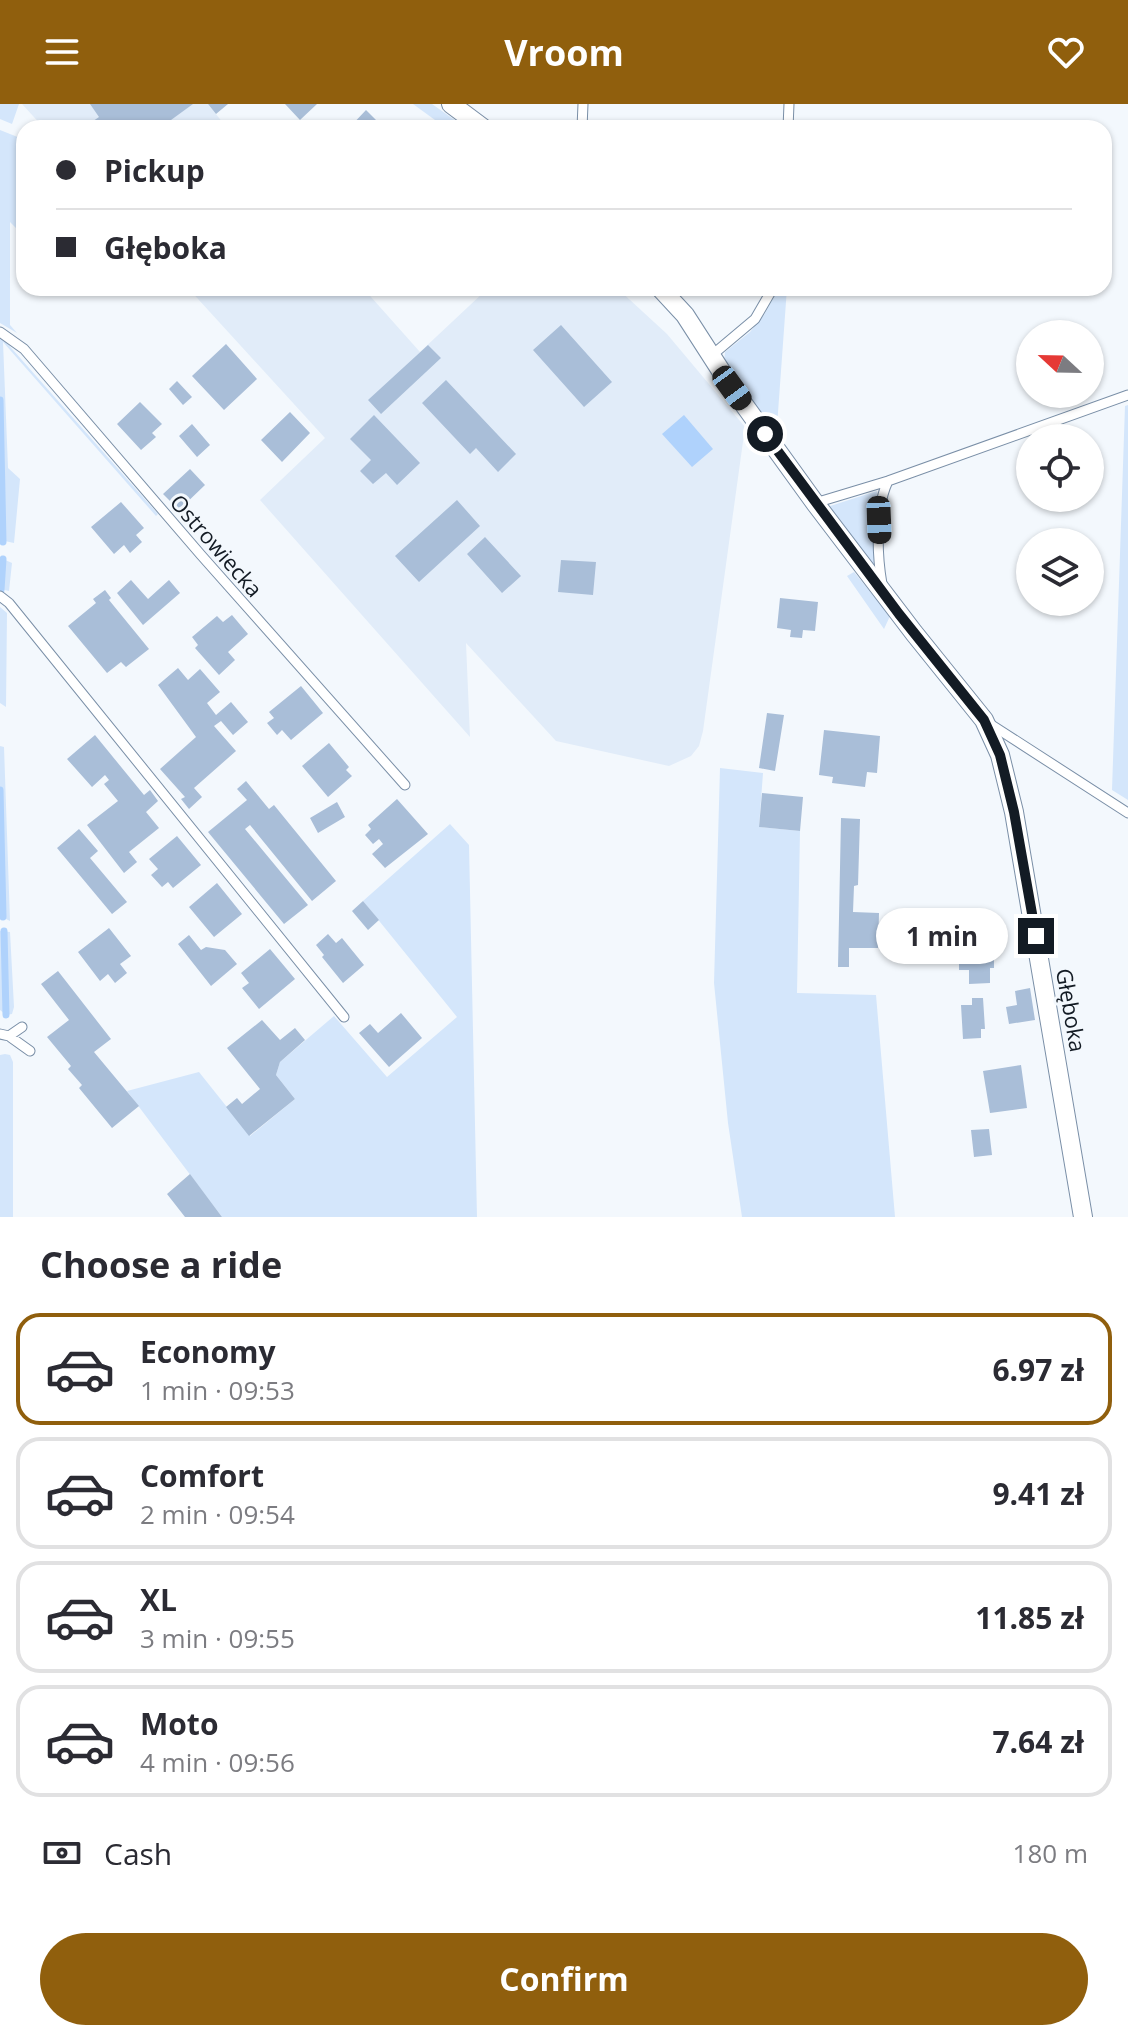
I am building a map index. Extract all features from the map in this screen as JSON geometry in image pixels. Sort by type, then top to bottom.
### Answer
[{"type":"street","points":[[451,104],[472,120]]},
{"type":"street","points":[[667,296],[685,315],[711,356]]},
{"type":"street","name":"Głęboka","points":[[711,356],[815,503],[984,720],[1000,755],[1014,812],[1083,1217]]},
{"type":"lane","points":[[711,356],[755,319],[768,296]]},
{"type":"lane","name":"Ostrowiecka","points":[[0,332],[24,349],[405,785]]},
{"type":"lane","points":[[815,503],[888,481],[1128,395]]},
{"type":"lane","points":[[884,595],[879,520],[880,500],[888,481]]},
{"type":"lane","points":[[0,596],[9,603],[344,1017]]},
{"type":"lane","points":[[984,720],[1128,813]]},
{"type":"lane","points":[[4,1035],[22,1027]]},
{"type":"lane","points":[[4,1035],[30,1051]]},
{"type":"shaded area","points":[[0,104],[19,104],[12,124],[0,119]]},
{"type":"shaded area","points":[[22,104],[208,104],[221,120],[37,120]]},
{"type":"shaded area","points":[[413,104],[432,104],[455,120],[435,120]]},
{"type":"shaded area","points":[[0,130],[16,136],[16,228],[10,222],[10,325],[17,333],[0,323]]},
{"type":"shaded area","points":[[195,296],[370,296],[420,352],[480,296],[626,296],[667,334],[745,427],[703,731],[699,746],[691,756],[669,766],[556,741],[466,643],[470,737],[260,500],[325,438]]},
{"type":"shaded area","points":[[775,296],[786,296],[776,440],[724,361],[725,352],[750,332]]},
{"type":"shaded area","points":[[0,337],[158,514],[156,516],[3,342],[8,468],[20,479],[14,543],[0,540]]},
{"type":"shaded area","points":[[1128,405],[1128,800],[1112,790],[1125,406]]},
{"type":"shaded area","points":[[877,491],[875,571],[827,507]]},
{"type":"shaded area","points":[[0,560],[12,563],[9,591],[0,589]]},
{"type":"shaded area","points":[[854,572],[890,616],[884,629],[847,576]]},
{"type":"shaded area","points":[[0,607],[7,613],[6,707],[0,703]]},
{"type":"shaded area","points":[[0,746],[4,747],[10,921],[0,916]]},
{"type":"shaded area","points":[[720,768],[763,773],[759,827],[800,831],[797,993],[876,995],[895,1217],[742,1217],[728,1123],[714,983]]},
{"type":"shaded area","points":[[450,824],[469,845],[477,1217],[222,1217],[127,1091],[199,1072],[250,1136],[295,1099],[276,1075],[280,1062],[334,1016],[387,1077],[457,1017],[363,901]]},
{"type":"shaded area","points":[[0,931],[10,932],[14,1007],[12,1014],[6,1015],[0,1010]]},
{"type":"shaded area","points":[[0,1055],[10,1055],[13,1062],[13,1217],[0,1217]]},
{"type":"water","points":[[684,415],[713,449],[692,467],[662,434]]},
{"type":"building","points":[[90,104],[193,104],[171,120],[95,120],[99,117]]},
{"type":"building","points":[[208,104],[228,104],[216,114]]},
{"type":"building","points":[[285,104],[317,104],[300,120]]},
{"type":"building","points":[[366,110],[376,120],[357,120]]},
{"type":"building","points":[[561,325],[612,382],[584,407],[533,350]]},
{"type":"building","points":[[226,344],[257,379],[224,410],[192,376]]},
{"type":"building","points":[[428,345],[441,358],[381,414],[368,400]]},
{"type":"building","points":[[446,380],[516,454],[498,472],[476,448],[470,454],[422,403]]},
{"type":"building","points":[[177,381],[192,397],[183,405],[169,389]]},
{"type":"building","points":[[140,402],[162,424],[152,433],[156,437],[141,450],[117,424]]},
{"type":"building","points":[[290,412],[310,433],[282,462],[261,440]]},
{"type":"building","points":[[374,415],[420,463],[397,485],[386,473],[373,484],[360,471],[371,460],[350,439]]},
{"type":"building","points":[[192,424],[210,445],[197,457],[179,436]]},
{"type":"building","points":[[190,469],[205,485],[179,510],[163,494]]},
{"type":"building","points":[[457,500],[480,526],[419,582],[395,556]]},
{"type":"building","points":[[121,502],[144,528],[136,535],[142,542],[130,553],[124,545],[114,554],[91,527]]},
{"type":"building","points":[[485,537],[521,576],[502,593],[467,554]]},
{"type":"building","points":[[561,560],[596,562],[593,595],[558,592]]},
{"type":"building","points":[[131,580],[148,599],[169,580],[180,593],[143,625],[117,593]]},
{"type":"building","points":[[105,590],[111,598],[109,600],[149,649],[126,667],[121,662],[107,673],[68,626],[96,603],[93,599]]},
{"type":"building","points":[[780,598],[818,602],[815,631],[803,630],[802,638],[790,637],[791,630],[777,628]]},
{"type":"building","points":[[232,615],[248,634],[228,652],[235,660],[219,675],[195,648],[198,645],[192,637],[217,616],[223,622]]},
{"type":"building","points":[[178,668],[188,680],[200,669],[220,692],[207,703],[216,715],[231,702],[248,722],[233,735],[221,721],[214,726],[236,751],[194,788],[202,797],[189,809],[181,799],[185,797],[160,769],[196,737],[158,685]]},
{"type":"building","points":[[301,686],[323,713],[291,740],[282,730],[277,735],[267,723],[274,718],[269,712]]},
{"type":"building","points":[[767,713],[784,715],[775,771],[759,768]]},
{"type":"building","points":[[824,730],[880,736],[877,773],[867,772],[865,787],[832,783],[833,777],[819,775]]},
{"type":"building","points":[[95,735],[144,795],[150,790],[158,801],[146,812],[159,828],[129,852],[137,862],[124,873],[87,825],[118,801],[104,784],[109,780],[105,775],[92,787],[67,759]]},
{"type":"building","points":[[329,743],[349,767],[346,770],[352,776],[328,797],[302,766]]},
{"type":"building","points":[[246,781],[269,809],[274,805],[336,881],[312,901],[250,825],[245,829],[308,905],[284,924],[208,832],[247,800],[237,789]]},
{"type":"building","points":[[762,793],[803,797],[800,831],[759,827]]},
{"type":"building","points":[[397,799],[428,834],[385,868],[372,854],[383,844],[379,839],[373,844],[365,835],[371,829],[368,825]]},
{"type":"building","points":[[337,802],[345,817],[318,833],[310,818]]},
{"type":"building","points":[[841,818],[860,819],[858,885],[854,886],[853,912],[879,913],[878,948],[849,948],[849,967],[838,967]]},
{"type":"building","points":[[79,829],[98,851],[90,858],[127,902],[112,914],[57,848]]},
{"type":"building","points":[[177,836],[201,865],[173,888],[168,882],[162,887],[151,875],[158,869],[149,859]]},
{"type":"building","points":[[217,883],[242,914],[214,937],[189,907]]},
{"type":"building","points":[[363,901],[379,920],[368,930],[352,911]]},
{"type":"building","points":[[109,928],[131,956],[120,964],[127,973],[115,983],[108,974],[100,981],[78,952]]},
{"type":"building","points":[[328,934],[336,943],[342,938],[364,965],[343,983],[316,945]]},
{"type":"building","points":[[189,935],[201,950],[206,947],[225,950],[237,964],[211,986],[178,944]]},
{"type":"building","points":[[994,936],[994,968],[990,968],[990,983],[969,984],[969,970],[959,970],[959,937]]},
{"type":"building","points":[[270,949],[295,979],[259,1009],[242,988],[249,983],[241,973]]},
{"type":"building","points":[[58,971],[111,1039],[94,1052],[139,1106],[112,1128],[79,1088],[82,1085],[68,1069],[71,1066],[47,1037],[69,1020],[41,984]]},
{"type":"building","points":[[1030,988],[1035,1020],[1009,1024],[1006,1007],[1017,1005],[1015,991]]},
{"type":"building","points":[[972,998],[983,998],[985,1029],[981,1029],[981,1038],[963,1039],[961,1005],[972,1005]]},
{"type":"building","points":[[401,1013],[422,1038],[389,1067],[359,1033],[370,1024],[378,1033]]},
{"type":"building","points":[[262,1020],[280,1040],[295,1028],[305,1040],[280,1062],[276,1075],[295,1099],[249,1136],[226,1107],[237,1098],[242,1104],[260,1089],[227,1048]]},
{"type":"building","points":[[1021,1065],[1027,1108],[990,1113],[983,1071]]},
{"type":"building","points":[[989,1129],[992,1155],[974,1157],[971,1130]]},
{"type":"building","points":[[190,1174],[222,1217],[185,1217],[167,1194]]},
{"type":"waterway","points":[[0,400],[3,542]]},
{"type":"waterway","points":[[1,590],[3,559]]},
{"type":"waterway","points":[[0,790],[3,917]]},
{"type":"waterway","points":[[4,931],[6,1015]]},
{"type":"route","points":[[765,434],[899,614],[984,720],[1000,755],[1014,812],[1036,936]]}]
